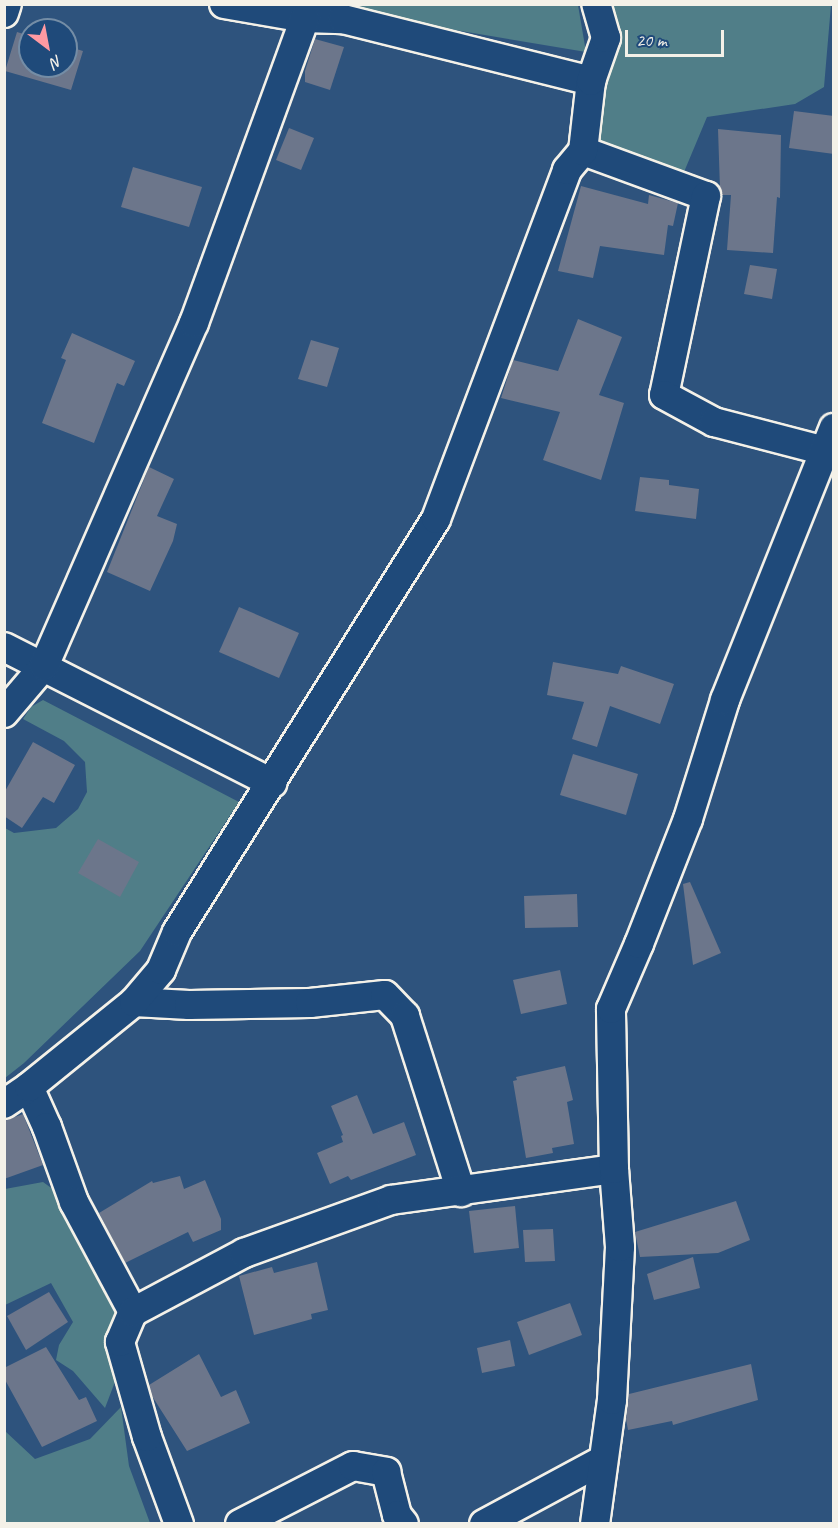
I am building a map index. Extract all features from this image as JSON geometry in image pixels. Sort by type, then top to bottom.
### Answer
[{"type":"street","points":[[4,13],[7,4]]},
{"type":"street","points":[[224,4],[305,18],[343,19],[591,81]]},
{"type":"street","points":[[4,1104],[29,1088],[134,1002],[161,970],[177,932],[436,519],[567,170],[583,151],[591,81],[606,38],[596,4]]},
{"type":"street","points":[[4,713],[44,666],[194,324],[305,18]]},
{"type":"street","points":[[583,151],[706,196],[664,395],[714,422],[829,439],[725,700],[688,819],[611,1009],[614,1169],[620,1247],[612,1400],[595,1524]]},
{"type":"street","points":[[4,647],[272,783]]},
{"type":"street","points":[[134,1002],[189,1005],[310,1003],[385,995],[405,1016],[460,1192]]},
{"type":"street","points":[[29,1088],[47,1127],[74,1202],[133,1312]]},
{"type":"street","points":[[179,1524],[147,1437],[120,1342],[133,1312],[244,1253],[391,1200],[614,1169]]},
{"type":"street","points":[[484,1524],[603,1460]]},
{"type":"street","points":[[240,1524],[353,1466],[386,1472],[397,1515],[404,1524]]},
{"type":"green space","points":[[328,5],[578,5],[586,52],[455,30]]},
{"type":"green space","points":[[609,5],[831,5],[824,87],[795,104],[707,117],[684,172],[595,146]]},
{"type":"green space","points":[[43,700],[239,802],[140,951],[24,1063],[5,1078],[5,828],[14,833],[56,828],[78,809],[87,792],[85,762],[64,741],[23,719],[31,707]]},
{"type":"green space","points":[[43,1182],[61,1195],[120,1320],[118,1374],[105,1408],[73,1371],[56,1360],[59,1345],[73,1322],[51,1283],[5,1305],[5,1189]]},
{"type":"green space","points":[[121,1407],[129,1466],[150,1523],[5,1523],[5,1431],[35,1459],[90,1439]]},
{"type":"building","points":[[17,32],[18,32],[18,75],[5,71]]},
{"type":"building","points":[[315,39],[344,47],[330,90],[305,82],[305,71]]},
{"type":"building","points":[[78,50],[83,51],[78,67]]},
{"type":"building","points":[[29,78],[75,78],[71,90]]},
{"type":"building","points":[[794,111],[834,116],[834,154],[789,148]]},
{"type":"building","points":[[289,128],[314,138],[301,170],[276,160]]},
{"type":"building","points":[[718,129],[781,135],[780,198],[777,197],[773,253],[727,250],[731,195],[722,195],[720,189]]},
{"type":"building","points":[[133,167],[202,187],[189,227],[121,207]]},
{"type":"building","points":[[581,186],[648,204],[649,195],[678,203],[673,226],[668,225],[664,255],[600,246],[593,278],[558,271]]},
{"type":"building","points":[[750,265],[777,269],[772,299],[744,294]]},
{"type":"building","points":[[578,319],[622,337],[599,395],[624,403],[601,480],[543,460],[560,412],[501,398],[513,360],[558,371]]},
{"type":"building","points":[[72,333],[135,361],[124,386],[117,383],[94,443],[42,423],[66,360],[61,358]]},
{"type":"building","points":[[311,340],[339,348],[327,387],[298,379]]},
{"type":"building","points":[[149,467],[174,479],[157,516],[177,524],[173,541],[150,591],[107,572]]},
{"type":"building","points":[[640,477],[669,480],[669,485],[699,489],[696,519],[635,511]]},
{"type":"building","points":[[239,607],[299,633],[279,678],[219,652]]},
{"type":"building","points":[[553,662],[618,674],[621,666],[674,684],[660,724],[610,706],[597,747],[572,739],[584,702],[547,695]]},
{"type":"building","points":[[33,742],[75,765],[54,803],[43,797],[22,828],[4,816],[4,793]]},
{"type":"building","points":[[573,754],[638,774],[626,815],[560,795]]},
{"type":"building","points":[[98,839],[139,862],[120,897],[78,873]]},
{"type":"building","points":[[690,882],[721,953],[693,965],[683,884]]},
{"type":"building","points":[[577,894],[578,927],[525,928],[524,896]]},
{"type":"building","points":[[560,970],[567,1004],[521,1014],[513,980]]},
{"type":"building","points":[[565,1066],[573,1100],[567,1102],[574,1144],[552,1148],[553,1153],[526,1158],[513,1081],[517,1080],[516,1077]]},
{"type":"building","points":[[357,1095],[373,1134],[404,1122],[416,1155],[351,1180],[348,1176],[330,1184],[317,1153],[343,1142],[341,1136],[343,1135],[331,1106]]},
{"type":"building","points":[[23,1114],[43,1165],[4,1179],[4,1121]]},
{"type":"building","points":[[180,1176],[184,1189],[205,1180],[221,1219],[221,1230],[193,1242],[188,1232],[125,1263],[99,1213],[152,1181],[153,1183]]},
{"type":"building","points":[[736,1201],[750,1240],[718,1253],[640,1257],[635,1232]]},
{"type":"building","points":[[515,1206],[519,1248],[474,1253],[469,1211]]},
{"type":"building","points":[[553,1229],[555,1261],[525,1262],[523,1230]]},
{"type":"building","points":[[693,1257],[700,1288],[654,1300],[647,1274]]},
{"type":"building","points":[[317,1262],[328,1310],[311,1314],[312,1319],[254,1335],[239,1276],[272,1267],[274,1273]]},
{"type":"building","points":[[49,1292],[68,1322],[26,1350],[7,1316]]},
{"type":"building","points":[[570,1303],[582,1335],[529,1355],[517,1322]]},
{"type":"building","points":[[510,1340],[515,1366],[482,1373],[477,1348]]},
{"type":"building","points":[[46,1347],[79,1400],[86,1397],[97,1421],[42,1447],[4,1378],[4,1368]]},
{"type":"building","points":[[199,1354],[221,1397],[236,1390],[250,1423],[187,1451],[152,1396],[149,1385]]},
{"type":"building","points":[[751,1364],[758,1400],[673,1425],[672,1421],[628,1430],[626,1419],[629,1394]]}]
